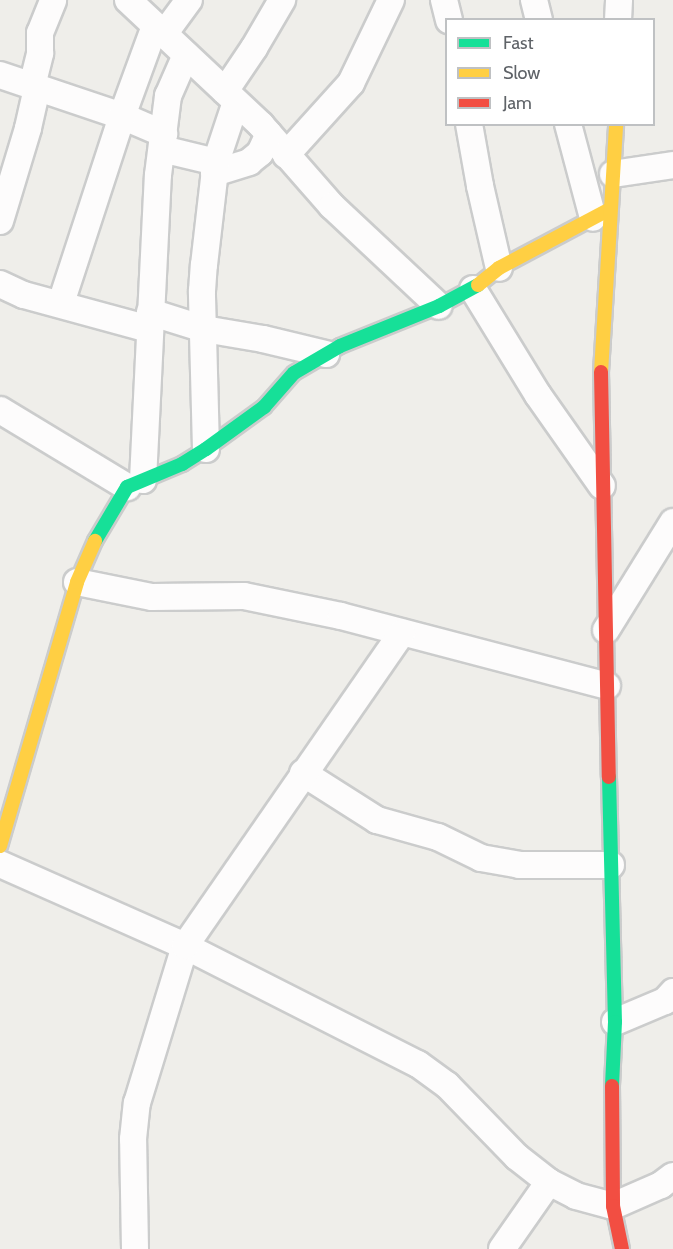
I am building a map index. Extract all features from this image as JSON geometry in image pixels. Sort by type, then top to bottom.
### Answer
[{"type":"street","points":[[0,221],[28,128],[40,53],[40,33],[53,0]]},
{"type":"street","points":[[128,0],[269,134],[332,206],[439,306]]},
{"type":"street","points":[[61,303],[122,116],[160,30],[189,0]]},
{"type":"street","points":[[206,449],[202,291],[215,168],[230,97],[282,0]]},
{"type":"street","points":[[286,155],[351,83],[390,0]]},
{"type":"street","points":[[444,0],[448,18]]},
{"type":"street","points":[[534,0],[538,18]]},
{"type":"street","points":[[618,18],[619,0]]},
{"type":"street","points":[[0,846],[77,582],[95,542],[135,483],[149,321],[155,216],[168,96],[186,55]]},
{"type":"street","points":[[0,75],[122,116],[163,141],[215,168],[249,162],[260,153],[269,134]]},
{"type":"street","points":[[469,126],[480,186],[499,268]]},
{"type":"street","points":[[569,126],[602,213]]},
{"type":"street","points":[[616,126],[613,174],[602,213],[600,390],[615,1022],[610,1116],[613,1206],[622,1249]]},
{"type":"street","points":[[613,174],[673,165]]},
{"type":"street","points":[[135,483],[182,464],[206,449],[264,406],[294,373],[326,354],[473,289],[499,268],[602,213]]},
{"type":"street","points":[[0,284],[24,294],[61,303],[149,321],[263,339],[326,354]]},
{"type":"street","points":[[473,289],[538,395],[602,486]]},
{"type":"street","points":[[0,410],[135,483]]},
{"type":"street","points":[[606,630],[673,522]]},
{"type":"street","points":[[77,582],[152,597],[244,596],[341,616],[607,686]]},
{"type":"street","points":[[135,1249],[133,1139],[137,1103],[185,946],[402,633]]},
{"type":"street","points":[[303,773],[377,820],[438,837],[481,858],[519,865],[612,865]]},
{"type":"street","points":[[0,864],[185,946],[418,1064],[447,1085],[517,1157],[549,1182],[576,1196],[613,1206],[669,1187]]},
{"type":"street","points":[[615,1022],[665,1001],[673,992]]},
{"type":"street","points":[[502,1249],[549,1182]]},
{"type":"traffic: fast","points":[[95,541],[127,487],[182,464],[206,449],[264,407],[294,373],[340,346],[439,306],[478,285]]},
{"type":"traffic: fast","points":[[609,777],[615,1022],[612,1086]]},
{"type":"traffic: slow","points":[[601,372],[616,126]]},
{"type":"traffic: slow","points":[[478,285],[499,268],[610,209]]},
{"type":"traffic: slow","points":[[0,846],[77,582],[95,541]]},
{"type":"traffic: jam","points":[[601,372],[609,777]]},
{"type":"traffic: jam","points":[[612,1086],[613,1206],[622,1249]]}]
